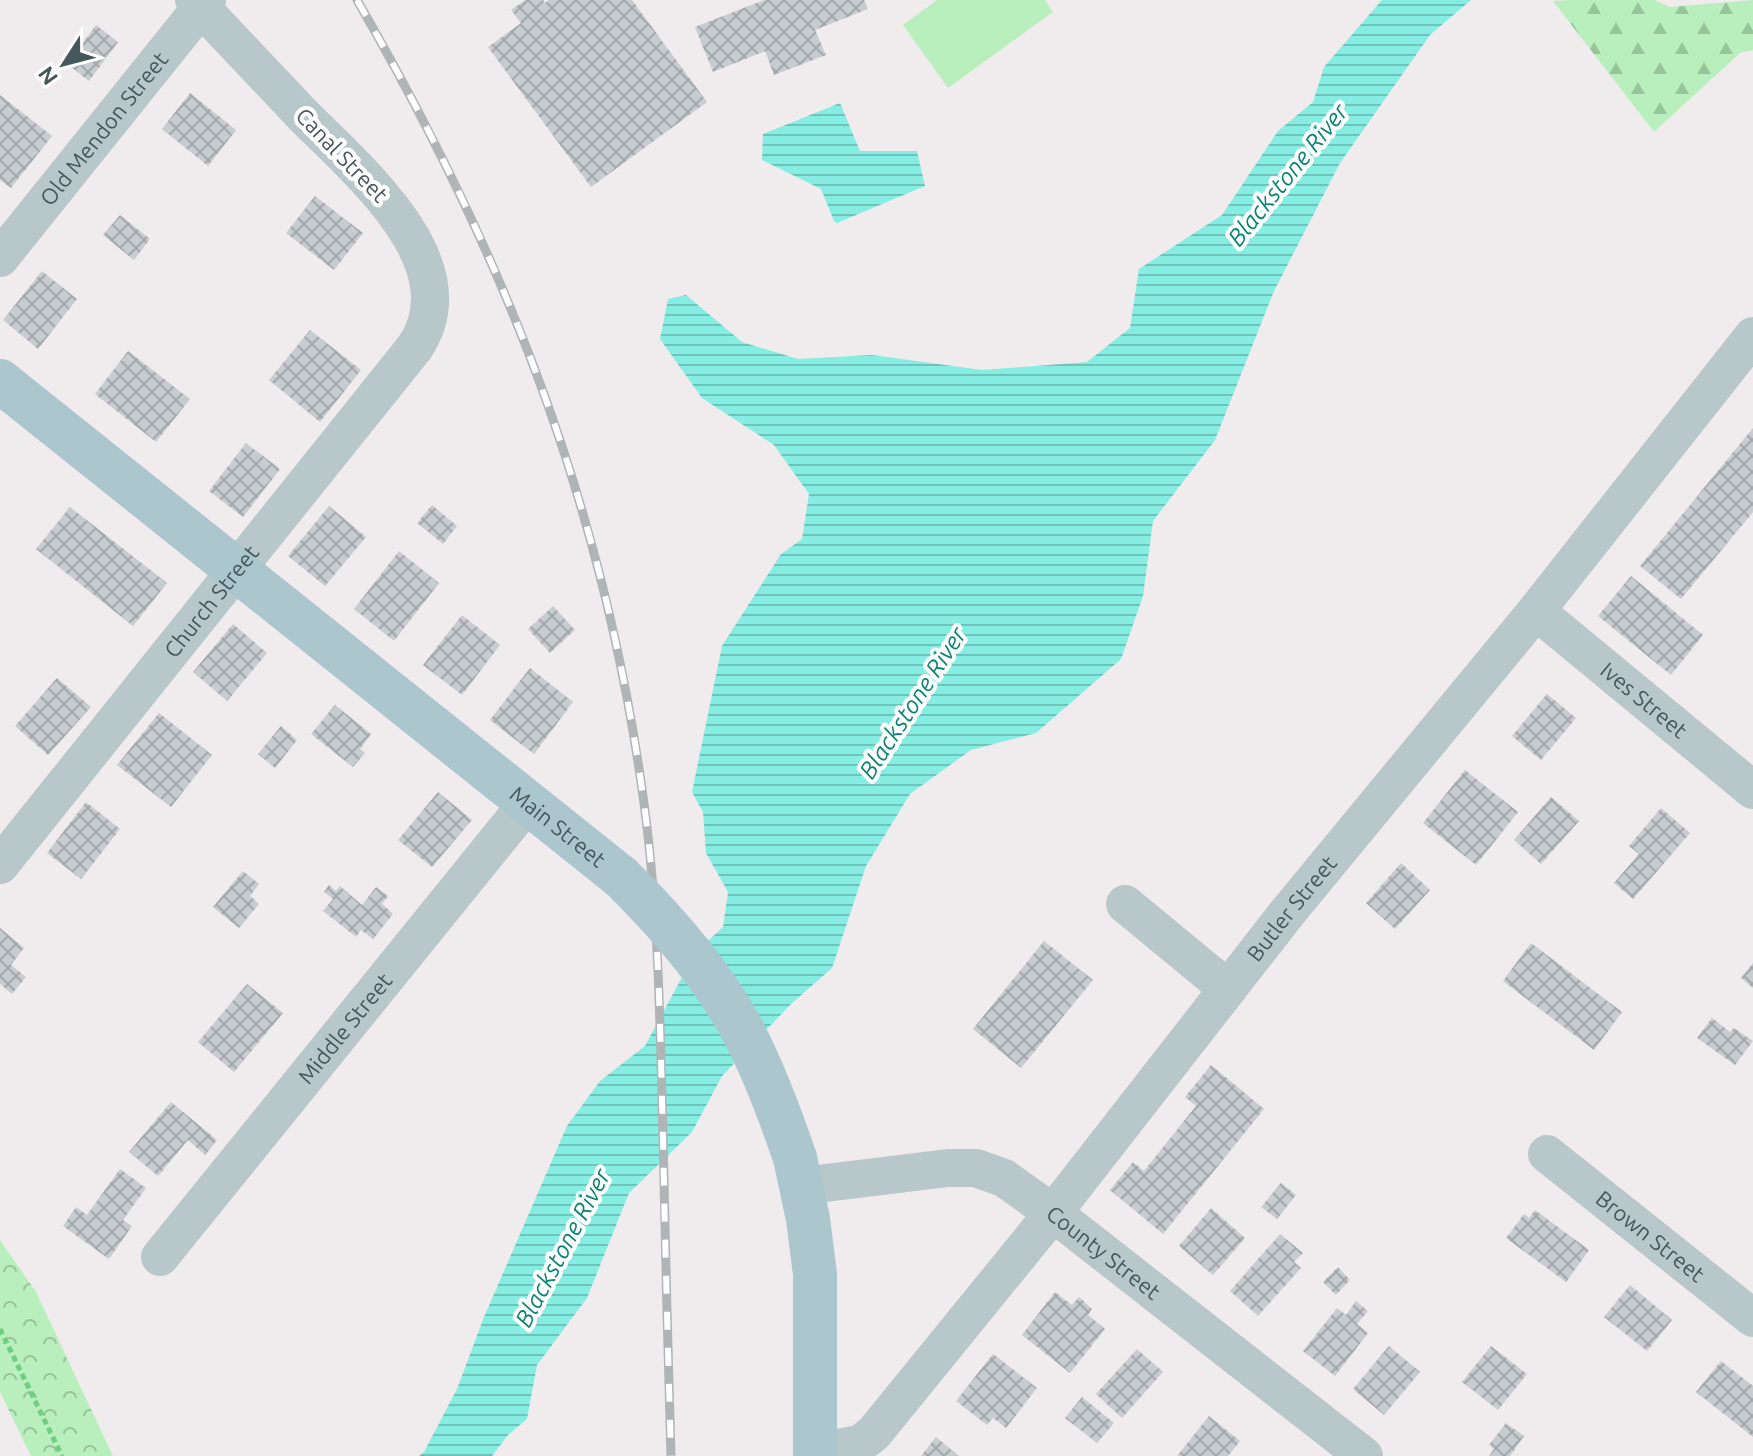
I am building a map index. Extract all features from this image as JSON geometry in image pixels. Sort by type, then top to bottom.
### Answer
[{"type":"main road","name":"Main Street","points":[[0,381],[621,877],[654,909],[689,952],[731,1012],[764,1076],[798,1172],[815,1274],[815,1454]]},
{"type":"street","name":"Old Mendon Street","points":[[0,258],[201,3]]},
{"type":"street","name":"Canal Street","points":[[201,3],[381,193],[408,232],[425,268],[431,303],[421,339]]},
{"type":"street","name":"Butler Street","points":[[815,1454],[860,1444],[874,1433],[1053,1213],[1228,989],[1536,611],[1753,336]]},
{"type":"street","name":"Church Street","points":[[0,865],[421,339]]},
{"type":"street","name":"Ives Street","points":[[1536,611],[1753,790]]},
{"type":"street","name":"Middle Street","points":[[160,1257],[529,801]]},
{"type":"street","points":[[1125,904],[1228,989]]},
{"type":"street","name":"Brown Street","points":[[1547,1154],[1753,1318]]},
{"type":"street","name":"County Street","points":[[798,1172],[976,1168],[1004,1178],[1364,1456]]},
{"type":"path","points":[[0,1329],[62,1456]]},
{"type":"green space","points":[[937,0],[1045,0],[1053,12],[948,88],[903,25]]},
{"type":"green space","points":[[1655,0],[1670,7],[1753,0],[1753,50],[1740,53],[1654,132],[1553,1]]},
{"type":"green space","points":[[0,1240],[36,1292],[113,1456],[31,1456],[0,1392]]},
{"type":"water","name":"Blackstone River","points":[[1382,0],[1471,0],[1430,35],[1340,163],[1274,291],[1215,440],[1153,521],[1143,596],[1121,659],[1036,733],[971,750],[910,794],[866,866],[832,968],[791,1004],[722,1076],[692,1132],[629,1193],[587,1298],[537,1365],[527,1419],[508,1435],[492,1456],[419,1456],[457,1389],[484,1317],[567,1126],[600,1081],[645,1046],[695,953],[723,927],[728,892],[706,853],[703,812],[692,792],[722,646],[781,554],[802,539],[809,494],[774,445],[702,398],[660,339],[668,299],[686,295],[742,342],[798,359],[872,355],[982,370],[1087,362],[1130,328],[1139,269],[1222,215],[1278,131],[1313,102],[1324,67]]},
{"type":"water","points":[[840,103],[860,151],[917,151],[925,186],[837,223],[821,189],[762,160],[763,134]]},
{"type":"building","points":[[525,0],[543,0],[545,3],[549,0],[632,0],[707,102],[591,187],[488,47],[521,23],[511,10]]},
{"type":"building","points":[[764,0],[864,0],[868,9],[815,30],[826,55],[774,75],[765,51],[713,72],[695,27]]},
{"type":"building","points":[[96,25],[118,42],[89,81],[67,64]]},
{"type":"building","points":[[190,93],[236,130],[208,166],[162,129]]},
{"type":"building","points":[[0,95],[52,136],[11,188],[0,180]]},
{"type":"building","points":[[315,196],[363,233],[334,270],[286,233]]},
{"type":"building","points":[[120,215],[150,239],[134,260],[103,235]]},
{"type":"building","points":[[42,271],[77,299],[38,349],[3,320]]},
{"type":"building","points":[[310,330],[361,370],[320,422],[269,380]]},
{"type":"building","points":[[128,351],[190,399],[156,442],[95,394]]},
{"type":"building","points":[[1753,428],[1753,512],[1681,599],[1640,566]]},
{"type":"building","points":[[246,443],[280,469],[243,517],[209,491]]},
{"type":"building","points":[[432,505],[457,526],[443,544],[417,523]]},
{"type":"building","points":[[329,506],[366,537],[325,586],[288,556]]},
{"type":"building","points":[[70,507],[167,583],[133,626],[36,549]]},
{"type":"building","points":[[399,551],[439,583],[394,641],[354,609]]},
{"type":"building","points":[[1631,576],[1703,635],[1671,675],[1598,616]]},
{"type":"building","points":[[553,606],[575,630],[550,653],[528,629]]},
{"type":"building","points":[[462,615],[500,645],[462,695],[423,665]]},
{"type":"building","points":[[233,624],[267,653],[227,701],[193,672]]},
{"type":"building","points":[[530,668],[573,702],[534,754],[490,720]]},
{"type":"building","points":[[57,678],[91,707],[48,755],[15,726]]},
{"type":"building","points":[[1547,694],[1576,718],[1541,760],[1512,736]]},
{"type":"building","points":[[335,705],[371,734],[360,749],[365,753],[353,767],[311,734]]},
{"type":"building","points":[[159,713],[212,755],[171,807],[117,765]]},
{"type":"building","points":[[281,726],[297,740],[275,768],[258,754]]},
{"type":"building","points":[[1465,770],[1518,812],[1476,865],[1423,823]]},
{"type":"building","points":[[438,792],[472,820],[432,867],[398,840]]},
{"type":"building","points":[[1551,797],[1579,821],[1541,864],[1514,840]]},
{"type":"building","points":[[86,802],[120,829],[81,879],[47,853]]},
{"type":"building","points":[[1661,808],[1690,833],[1633,899],[1614,883],[1639,854],[1629,846]]},
{"type":"building","points":[[1401,863],[1430,890],[1395,929],[1366,903]]},
{"type":"building","points":[[243,871],[259,884],[250,896],[259,904],[239,928],[213,907]]},
{"type":"building","points":[[329,885],[336,891],[340,886],[362,905],[376,887],[388,896],[382,904],[393,914],[373,939],[361,930],[356,937],[323,911],[333,899],[324,892]]},
{"type":"building","points":[[0,928],[24,948],[11,965],[26,977],[12,994],[0,984]]},
{"type":"building","points":[[1044,941],[1093,980],[1021,1068],[973,1029]]},
{"type":"building","points":[[1531,943],[1622,1012],[1594,1050],[1503,981]]},
{"type":"building","points":[[1753,963],[1753,988],[1741,978]]},
{"type":"building","points":[[247,984],[283,1013],[234,1072],[198,1042]]},
{"type":"building","points":[[1712,1018],[1730,1032],[1734,1028],[1753,1041],[1735,1065],[1697,1038]]},
{"type":"building","points":[[1211,1065],[1264,1109],[1163,1234],[1110,1190],[1133,1162],[1144,1171],[1196,1106],[1185,1097]]},
{"type":"building","points":[[171,1102],[217,1140],[205,1155],[188,1140],[158,1176],[129,1152]]},
{"type":"building","points":[[120,1169],[146,1188],[123,1220],[132,1226],[109,1259],[63,1226],[76,1207],[87,1215]]},
{"type":"building","points":[[1281,1183],[1296,1195],[1277,1219],[1261,1207]]},
{"type":"building","points":[[1211,1208],[1245,1238],[1213,1275],[1179,1246]]},
{"type":"building","points":[[1535,1210],[1589,1250],[1566,1282],[1506,1238],[1524,1214],[1529,1218]]},
{"type":"building","points":[[1280,1234],[1303,1253],[1294,1262],[1301,1268],[1258,1316],[1230,1291]]},
{"type":"building","points":[[1338,1267],[1350,1280],[1336,1295],[1323,1282]]},
{"type":"building","points":[[1630,1285],[1672,1320],[1647,1351],[1604,1317]]},
{"type":"building","points":[[1055,1292],[1072,1305],[1079,1297],[1092,1309],[1088,1315],[1105,1329],[1070,1373],[1022,1335]]},
{"type":"building","points":[[1356,1301],[1368,1311],[1357,1324],[1368,1333],[1335,1376],[1303,1351],[1337,1308],[1346,1315]]},
{"type":"building","points":[[1389,1346],[1420,1372],[1384,1415],[1353,1389]]},
{"type":"building","points":[[1491,1346],[1527,1374],[1498,1410],[1462,1382]]},
{"type":"building","points":[[1137,1349],[1163,1372],[1122,1418],[1096,1394]]},
{"type":"building","points":[[993,1354],[1037,1388],[1006,1428],[993,1418],[987,1425],[956,1401]]},
{"type":"building","points":[[1721,1361],[1753,1386],[1753,1437],[1696,1392]]},
{"type":"building","points":[[1082,1397],[1114,1423],[1097,1443],[1065,1418]]},
{"type":"building","points":[[1209,1416],[1240,1441],[1228,1456],[1177,1456]]},
{"type":"building","points":[[1506,1423],[1524,1436],[1510,1456],[1489,1456],[1494,1449],[1489,1445]]},
{"type":"building","points":[[936,1437],[959,1456],[921,1456]]},
{"type":"railway","points":[[357,0],[460,194],[504,292],[543,390],[605,594],[628,701],[645,811],[653,892],[660,1014],[671,1456]]}]
